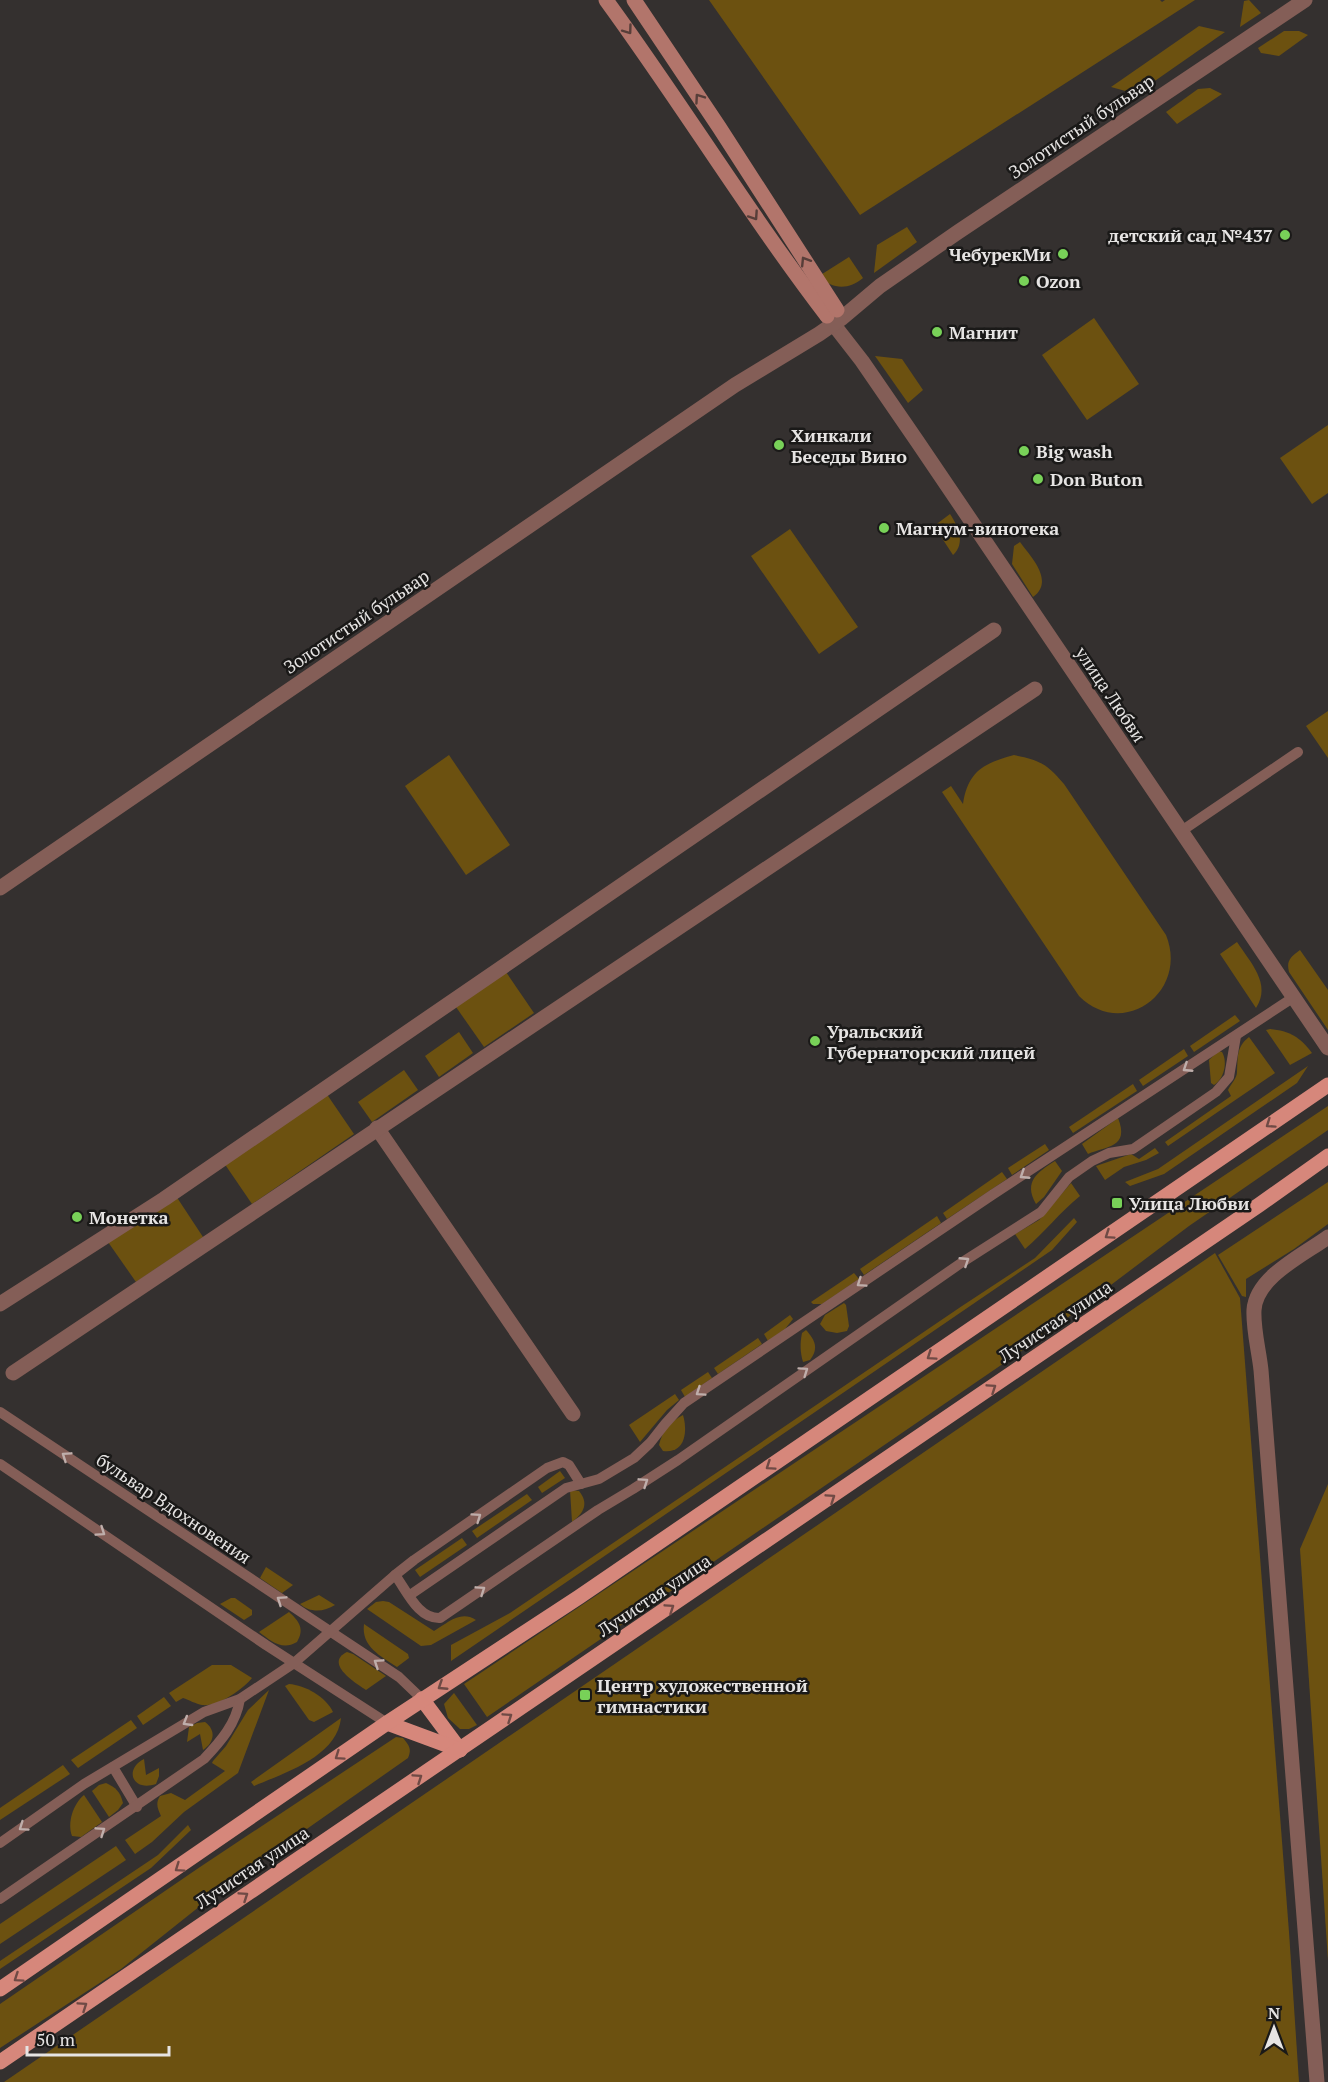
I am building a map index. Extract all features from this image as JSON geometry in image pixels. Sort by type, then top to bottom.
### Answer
[{"type":"main road","points":[[0,1989],[422,1699],[579,1596],[1328,1085]]},
{"type":"main road","name":"Лучистая улица","points":[[0,2062],[1328,1156]]},
{"type":"main road","points":[[422,1699],[460,1750]]},
{"type":"main road","points":[[387,1723],[460,1750]]},
{"type":"street","points":[[606,0],[649,59],[784,260],[835,317]]},
{"type":"street","points":[[634,0],[719,127],[835,317]]},
{"type":"street","name":"Золотистый бульвар","points":[[0,888],[880,286],[1305,0]]},
{"type":"street","name":"улица Любви","points":[[835,317],[862,361],[1328,1048]]},
{"type":"street","points":[[0,1304],[164,1199],[994,630]]},
{"type":"street","points":[[13,1373],[1035,689]]},
{"type":"street","points":[[377,1128],[573,1414]]},
{"type":"street","points":[[1317,2082],[1261,1370],[1254,1310],[1258,1294],[1266,1281],[1328,1237]]},
{"type":"lane","points":[[1180,832],[1298,752]]},
{"type":"lane","points":[[410,1595],[542,1502],[566,1488],[599,1479],[634,1458],[684,1403],[1002,1189],[1294,998]]},
{"type":"lane","points":[[395,1575],[420,1610],[431,1618],[440,1618],[598,1510],[633,1489],[961,1263],[1041,1212],[1070,1177],[1092,1161],[1109,1153],[1133,1149],[1216,1092],[1229,1077],[1236,1036]]},
{"type":"lane","name":"бульвар Вдохновения","points":[[0,1412],[399,1677],[422,1699]]},
{"type":"lane","points":[[0,1843],[84,1784],[204,1712],[240,1699],[294,1663],[414,1560],[547,1468],[563,1462],[569,1465],[581,1484]]},
{"type":"lane","points":[[0,1464],[356,1705],[387,1723]]},
{"type":"lane","points":[[0,1899],[137,1807],[210,1753],[221,1741],[237,1715],[240,1699]]},
{"type":"lane","points":[[113,1767],[137,1807]]},
{"type":"shaded area","points":[[709,0],[1160,0],[1162,2],[1165,0],[1195,0],[860,215]]},
{"type":"shaded area","points":[[1249,0],[1261,13],[1240,27],[1244,1]]},
{"type":"shaded area","points":[[1199,26],[1225,32],[1139,92],[1111,87]]},
{"type":"shaded area","points":[[1284,31],[1299,31],[1308,35],[1279,56],[1261,53],[1258,48]]},
{"type":"shaded area","points":[[1210,88],[1222,94],[1177,124],[1166,112],[1198,89]]},
{"type":"shaded area","points":[[907,227],[917,242],[874,273],[877,245]]},
{"type":"shaded area","points":[[849,257],[863,278],[858,282],[841,287],[829,284],[819,276]]},
{"type":"shaded area","points":[[1094,318],[1139,384],[1087,420],[1042,355]]},
{"type":"shaded area","points":[[875,356],[902,359],[923,390],[908,403]]},
{"type":"shaded area","points":[[1328,425],[1328,493],[1312,504],[1280,458]]},
{"type":"shaded area","points":[[950,514],[958,529],[960,540],[953,555],[934,526]]},
{"type":"shaded area","points":[[790,529],[858,627],[819,654],[751,556]]},
{"type":"shaded area","points":[[1020,542],[1035,562],[1041,577],[1042,584],[1033,597],[1012,564],[1014,546]]},
{"type":"shaded area","points":[[1328,711],[1328,758],[1306,726]]},
{"type":"shaded area","points":[[449,755],[510,845],[466,875],[405,786]]},
{"type":"shaded area","points":[[1014,755],[1042,764],[1064,784],[1166,935],[1171,956],[1168,975],[1160,991],[1148,1003],[1132,1011],[1114,1013],[1096,1008],[1079,996],[942,792],[951,786],[963,804],[969,784],[979,770],[994,761]]},
{"type":"shaded area","points":[[1237,942],[1253,965],[1260,982],[1262,990],[1256,1008],[1220,954]]},
{"type":"shaded area","points":[[1300,950],[1328,990],[1328,1030],[1289,972],[1290,959]]},
{"type":"shaded area","points":[[506,972],[534,1013],[484,1047],[456,1007]]},
{"type":"shaded area","points":[[1235,1015],[1240,1021],[1194,1052],[1190,1046]]},
{"type":"shaded area","points":[[1270,1029],[1294,1036],[1312,1053],[1290,1065],[1266,1030]]},
{"type":"shaded area","points":[[459,1032],[473,1053],[439,1077],[425,1056]]},
{"type":"shaded area","points":[[1249,1037],[1275,1073],[1168,1146],[1165,1142],[1231,1096],[1228,1090],[1237,1074],[1240,1049]]},
{"type":"shaded area","points":[[1184,1049],[1188,1056],[1143,1086],[1139,1080]]},
{"type":"shaded area","points":[[1218,1051],[1224,1056],[1225,1065],[1223,1075],[1214,1085],[1211,1083],[1209,1060]]},
{"type":"shaded area","points":[[1308,1066],[1297,1083],[1164,1174],[1130,1186],[1125,1182],[1158,1169]]},
{"type":"shaded area","points":[[404,1070],[418,1090],[372,1122],[358,1102]]},
{"type":"shaded area","points":[[1133,1084],[1137,1091],[1073,1133],[1069,1127]]},
{"type":"shaded area","points":[[326,1093],[354,1134],[252,1204],[224,1163]]},
{"type":"shaded area","points":[[1328,1106],[1328,1130],[1189,1226],[1042,1337],[487,1717],[464,1684]]},
{"type":"shaded area","points":[[1118,1118],[1121,1128],[1119,1140],[1109,1147],[1088,1154],[1082,1144]]},
{"type":"shaded area","points":[[1045,1144],[1049,1150],[1012,1175],[1008,1168]]},
{"type":"shaded area","points":[[1155,1148],[1159,1153],[1124,1167],[1105,1180],[1096,1166],[1131,1154],[1139,1159]]},
{"type":"shaded area","points":[[1055,1161],[1062,1171],[1044,1197],[1036,1204],[1031,1189],[1034,1178]]},
{"type":"shaded area","points":[[1002,1172],[1007,1179],[947,1219],[943,1213]]},
{"type":"shaded area","points":[[1328,1182],[1328,1224],[1294,1249],[1246,1279],[1246,1297],[1242,1296],[1218,1255]]},
{"type":"shaded area","points":[[1071,1183],[1080,1196],[1025,1249],[1015,1234],[1039,1220]]},
{"type":"shaded area","points":[[176,1196],[203,1237],[136,1282],[108,1242]]},
{"type":"shaded area","points":[[937,1216],[941,1223],[864,1275],[860,1269]]},
{"type":"shaded area","points":[[1074,1218],[1077,1222],[1052,1250],[451,1661],[451,1645],[510,1613],[1035,1258]]},
{"type":"shaded area","points":[[1215,1253],[1240,1298],[1299,2082],[4,2082]]},
{"type":"shaded area","points":[[854,1273],[859,1279],[822,1304],[811,1302]]},
{"type":"shaded area","points":[[844,1303],[849,1326],[847,1331],[837,1333],[826,1331],[820,1324],[825,1315]]},
{"type":"shaded area","points":[[790,1315],[793,1319],[785,1329],[768,1341],[764,1334]]},
{"type":"shaded area","points":[[806,1330],[814,1341],[815,1348],[810,1360],[803,1362],[801,1340],[802,1333]]},
{"type":"shaded area","points":[[758,1338],[762,1344],[718,1374],[714,1368]]},
{"type":"shaded area","points":[[708,1372],[712,1378],[685,1397],[681,1390]]},
{"type":"shaded area","points":[[675,1394],[679,1400],[667,1410],[640,1442],[629,1425]]},
{"type":"shaded area","points":[[683,1415],[685,1435],[683,1440],[676,1449],[663,1451],[659,1445],[662,1435],[671,1423]]},
{"type":"shaded area","points":[[560,1471],[565,1478],[542,1493],[538,1487]]},
{"type":"shaded area","points":[[1328,1484],[1328,1960],[1300,1549]]},
{"type":"shaded area","points":[[570,1490],[579,1491],[584,1500],[584,1508],[572,1522]]},
{"type":"shaded area","points":[[527,1494],[532,1500],[477,1538],[472,1531]]},
{"type":"shaded area","points":[[462,1538],[467,1545],[420,1577],[415,1570]]},
{"type":"shaded area","points":[[266,1567],[293,1585],[282,1593],[260,1578]]},
{"type":"shaded area","points":[[319,1595],[335,1605],[317,1610],[308,1609],[300,1604]]},
{"type":"shaded area","points":[[235,1598],[252,1610],[252,1615],[244,1620],[220,1604]]},
{"type":"shaded area","points":[[376,1602],[389,1602],[434,1631],[459,1617],[465,1616],[476,1620],[431,1645],[421,1646],[367,1609]]},
{"type":"shaded area","points":[[289,1612],[301,1629],[297,1642],[292,1645],[282,1645],[259,1632]]},
{"type":"shaded area","points":[[364,1624],[408,1654],[409,1658],[397,1667],[379,1655],[366,1639]]},
{"type":"shaded area","points":[[347,1652],[386,1676],[366,1690],[349,1678],[340,1667],[341,1657]]},
{"type":"shaded area","points":[[212,1665],[231,1665],[252,1678],[242,1688],[215,1703],[202,1705],[183,1698],[176,1702],[169,1693]]},
{"type":"shaded area","points":[[289,1684],[314,1693],[325,1701],[333,1712],[314,1722],[309,1720],[285,1686]]},
{"type":"shaded area","points":[[269,1690],[238,1773],[184,1812],[152,1842],[135,1854],[125,1840],[161,1816],[157,1804],[160,1796],[171,1793],[185,1800],[225,1771],[212,1763],[213,1761],[226,1746],[248,1710]]},
{"type":"shaded area","points":[[454,1693],[477,1725],[469,1729],[460,1729],[448,1718],[444,1704]]},
{"type":"shaded area","points":[[164,1697],[171,1706],[143,1725],[137,1716]]},
{"type":"shaded area","points":[[341,1718],[337,1732],[320,1753],[294,1769],[254,1786],[251,1782]]},
{"type":"shaded area","points":[[131,1720],[137,1728],[78,1768],[71,1760]]},
{"type":"shaded area","points":[[205,1722],[209,1725],[213,1736],[203,1750],[200,1734],[187,1742],[189,1727]]},
{"type":"shaded area","points":[[396,1737],[403,1738],[408,1745],[410,1752],[408,1758],[224,1887],[121,1969],[0,2048],[0,2004]]},
{"type":"shaded area","points":[[144,1759],[146,1775],[159,1768],[156,1784],[141,1785],[134,1778],[134,1768]]},
{"type":"shaded area","points":[[63,1765],[70,1774],[0,1820],[0,1808]]},
{"type":"shaded area","points":[[106,1783],[117,1790],[123,1803],[109,1817],[92,1791]]},
{"type":"shaded area","points":[[84,1795],[102,1822],[81,1837],[72,1836],[70,1825],[72,1814]]},
{"type":"shaded area","points":[[188,1825],[191,1830],[151,1868],[0,1969],[0,1961],[158,1855]]},
{"type":"shaded area","points":[[116,1846],[126,1860],[0,1944],[0,1924]]},
{"type":"place","name":"детский сад №437","points":[[1285,235]]},
{"type":"place","name":"ЧебурекМи","points":[[1063,254]]},
{"type":"place","name":"Ozon","points":[[1024,281]]},
{"type":"place","name":"Магнит","points":[[937,332]]},
{"type":"place","name":"Хинкали Беседы Вино","points":[[779,445]]},
{"type":"place","name":"Big wash","points":[[1024,451]]},
{"type":"place","name":"Don Buton","points":[[1038,479]]},
{"type":"place","name":"Магнум-винотека","points":[[884,528]]},
{"type":"place","name":"Уральский Губернаторский лицей","points":[[815,1041]]},
{"type":"place","name":"Улица Любви","points":[[1117,1203]]},
{"type":"place","name":"Монетка","points":[[77,1217]]},
{"type":"place","name":"Центр художественной гимнастики","points":[[585,1695]]}]
